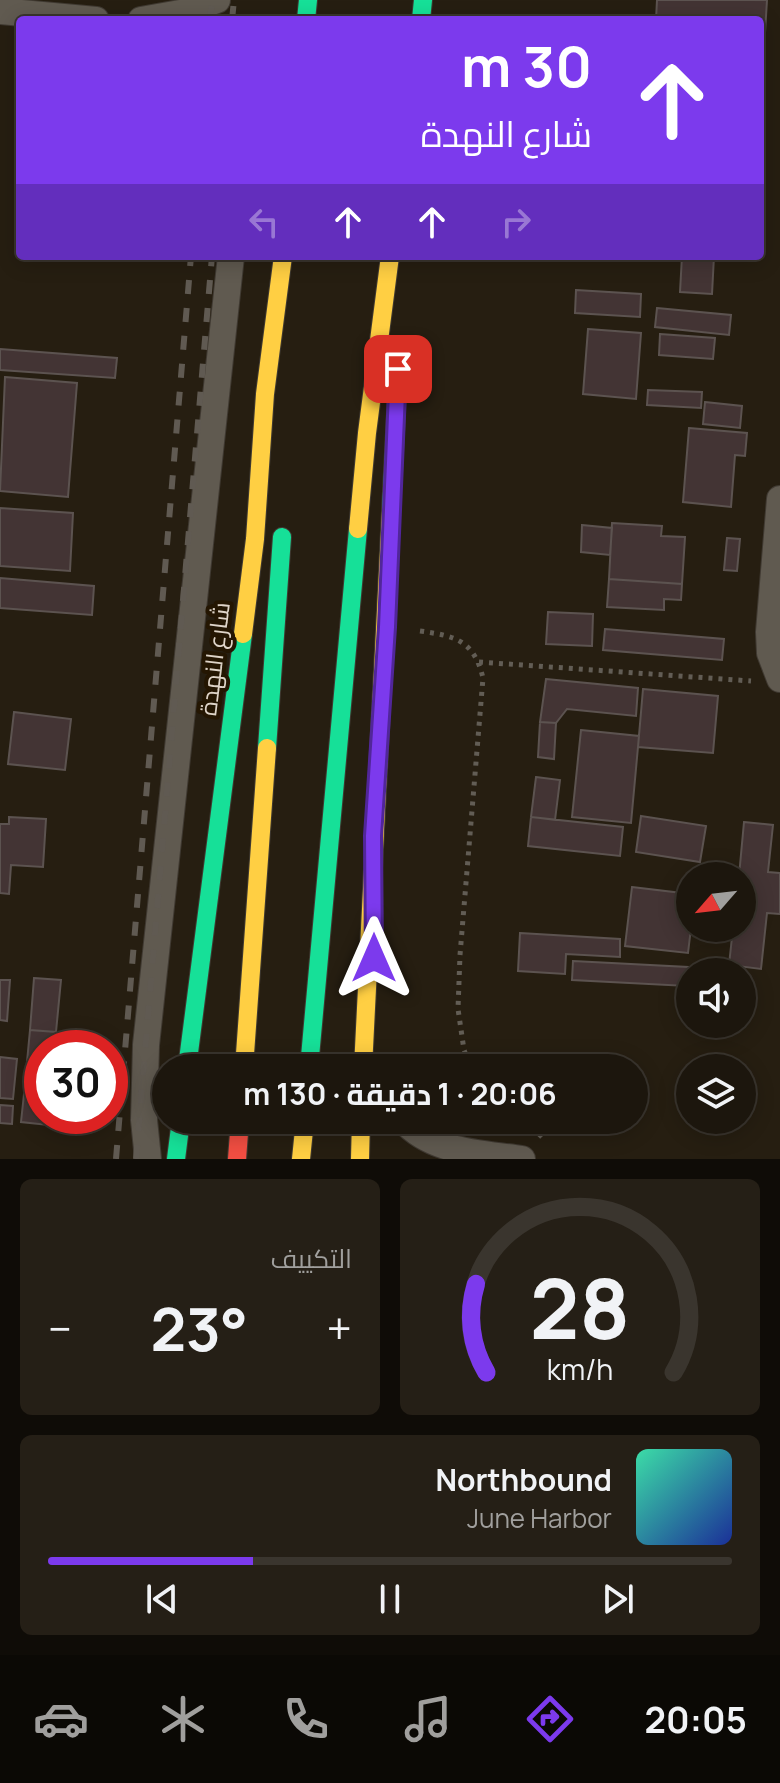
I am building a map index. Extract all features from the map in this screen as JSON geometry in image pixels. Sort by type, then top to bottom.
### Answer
[{"type":"main road","name":"شارع النهدة","points":[[189,1054],[255,539],[265,394],[282,260]]},
{"type":"main road","points":[[296,294],[297,260]]},
{"type":"main road","points":[[310,1054],[367,433],[389,260]]},
{"type":"main road","points":[[399,328],[402,260]]},
{"type":"main road","points":[[364,1054],[398,355]]},
{"type":"main road","points":[[245,1054],[283,519]]},
{"type":"main road","points":[[176,1159],[179,1134]]},
{"type":"main road","points":[[237,1159],[239,1134]]},
{"type":"main road","points":[[301,1159],[304,1134]]},
{"type":"main road","points":[[360,1159],[361,1134]]},
{"type":"street","points":[[164,16],[186,12],[217,0]]},
{"type":"street","points":[[0,11],[53,16]]},
{"type":"street","points":[[148,1159],[144,1120],[146,1045],[231,260]]},
{"type":"street","points":[[772,680],[769,632],[780,499]]},
{"type":"street","points":[[373,836],[375,1054]]},
{"type":"street","points":[[421,1134],[454,1149],[520,1159]]},
{"type":"path","points":[[387,627],[446,634],[471,649],[479,662],[483,695],[461,940],[458,1009],[466,1054]]},
{"type":"path","points":[[479,662],[772,680]]},
{"type":"building","points":[[657,0],[767,0],[764,49],[764,16],[656,16]]},
{"type":"building","points":[[682,260],[714,260],[712,294],[680,292]]},
{"type":"building","points":[[576,290],[641,294],[640,317],[575,313]]},
{"type":"building","points":[[657,308],[731,315],[729,335],[655,327]]},
{"type":"building","points":[[588,329],[641,333],[636,399],[583,394]]},
{"type":"building","points":[[660,334],[715,338],[713,359],[659,355]]},
{"type":"building","points":[[0,349],[117,358],[115,378],[0,370]]},
{"type":"building","points":[[5,377],[77,383],[68,497],[0,491]]},
{"type":"building","points":[[648,390],[702,392],[701,408],[647,405]]},
{"type":"building","points":[[705,402],[742,406],[740,428],[703,424]]},
{"type":"building","points":[[689,428],[747,433],[745,456],[735,455],[731,507],[683,502]]},
{"type":"building","points":[[0,508],[73,513],[70,571],[0,566]]},
{"type":"building","points":[[612,523],[662,526],[661,536],[685,537],[682,584],[609,579]]},
{"type":"building","points":[[582,525],[612,528],[610,555],[581,552]]},
{"type":"building","points":[[727,538],[740,539],[737,571],[724,570]]},
{"type":"building","points":[[0,578],[94,586],[92,615],[0,608]]},
{"type":"building","points":[[609,579],[682,584],[681,600],[664,599],[664,610],[607,607]]},
{"type":"building","points":[[548,612],[593,614],[592,646],[546,644]]},
{"type":"building","points":[[605,629],[724,639],[722,660],[603,650]]},
{"type":"building","points":[[546,679],[638,688],[636,716],[567,709],[556,723],[540,722]]},
{"type":"building","points":[[643,689],[718,696],[713,753],[638,747]]},
{"type":"building","points":[[14,712],[71,719],[65,770],[8,764]]},
{"type":"building","points":[[540,722],[556,723],[554,759],[538,757]]},
{"type":"building","points":[[581,730],[639,736],[631,823],[572,817]]},
{"type":"building","points":[[536,777],[560,780],[555,820],[531,817]]},
{"type":"building","points":[[641,816],[706,826],[700,862],[636,852]]},
{"type":"building","points":[[9,817],[46,819],[43,867],[11,865],[9,894],[0,893],[0,824],[9,824]]},
{"type":"building","points":[[531,817],[623,827],[620,856],[528,846]]},
{"type":"building","points":[[744,822],[773,825],[768,872],[780,873],[780,914],[767,913],[761,969],[756,968],[756,958],[730,958],[731,942],[756,942],[756,862],[740,862]]},
{"type":"building","points":[[632,887],[676,892],[676,942],[689,942],[688,953],[625,946]]},
{"type":"building","points":[[520,933],[620,939],[620,957],[566,954],[565,974],[518,971]]},
{"type":"building","points":[[573,961],[676,966],[676,985],[572,980]]},
{"type":"building","points":[[34,978],[61,980],[56,1030],[30,1030]]},
{"type":"building","points":[[0,980],[10,980],[7,1021],[0,1020]]},
{"type":"building","points":[[0,1057],[17,1059],[13,1099],[0,1098]]},
{"type":"building","points":[[24,1094],[24,1122],[21,1122]]},
{"type":"building","points":[[0,1105],[13,1106],[12,1124],[0,1123]]},
{"type":"railway","points":[[210,16],[212,0]]},
{"type":"railway","points":[[232,16],[234,0]]},
{"type":"railway","points":[[116,1159],[191,260]]},
{"type":"railway","points":[[136,1159],[212,260]]},
{"type":"traffic: fast","points":[[306,16],[308,0]]},
{"type":"traffic: fast","points":[[421,16],[423,0]]},
{"type":"traffic: fast","points":[[391,511],[398,374]]},
{"type":"traffic: fast","points":[[310,1054],[358,529]]},
{"type":"traffic: fast","points":[[267,748],[282,537]]},
{"type":"traffic: fast","points":[[189,1054],[243,634]]},
{"type":"traffic: fast","points":[[176,1159],[179,1134]]},
{"type":"traffic: slow","points":[[243,634],[255,539],[265,394],[282,260]]},
{"type":"traffic: slow","points":[[358,529],[389,260]]},
{"type":"traffic: slow","points":[[364,1054],[391,511]]},
{"type":"traffic: slow","points":[[245,1054],[267,748]]},
{"type":"traffic: slow","points":[[301,1159],[304,1134]]},
{"type":"traffic: slow","points":[[360,1159],[361,1134]]},
{"type":"traffic: jam","points":[[237,1159],[239,1134]]},
{"type":"route","points":[[374,958],[373,836],[387,627],[398,369]]}]
